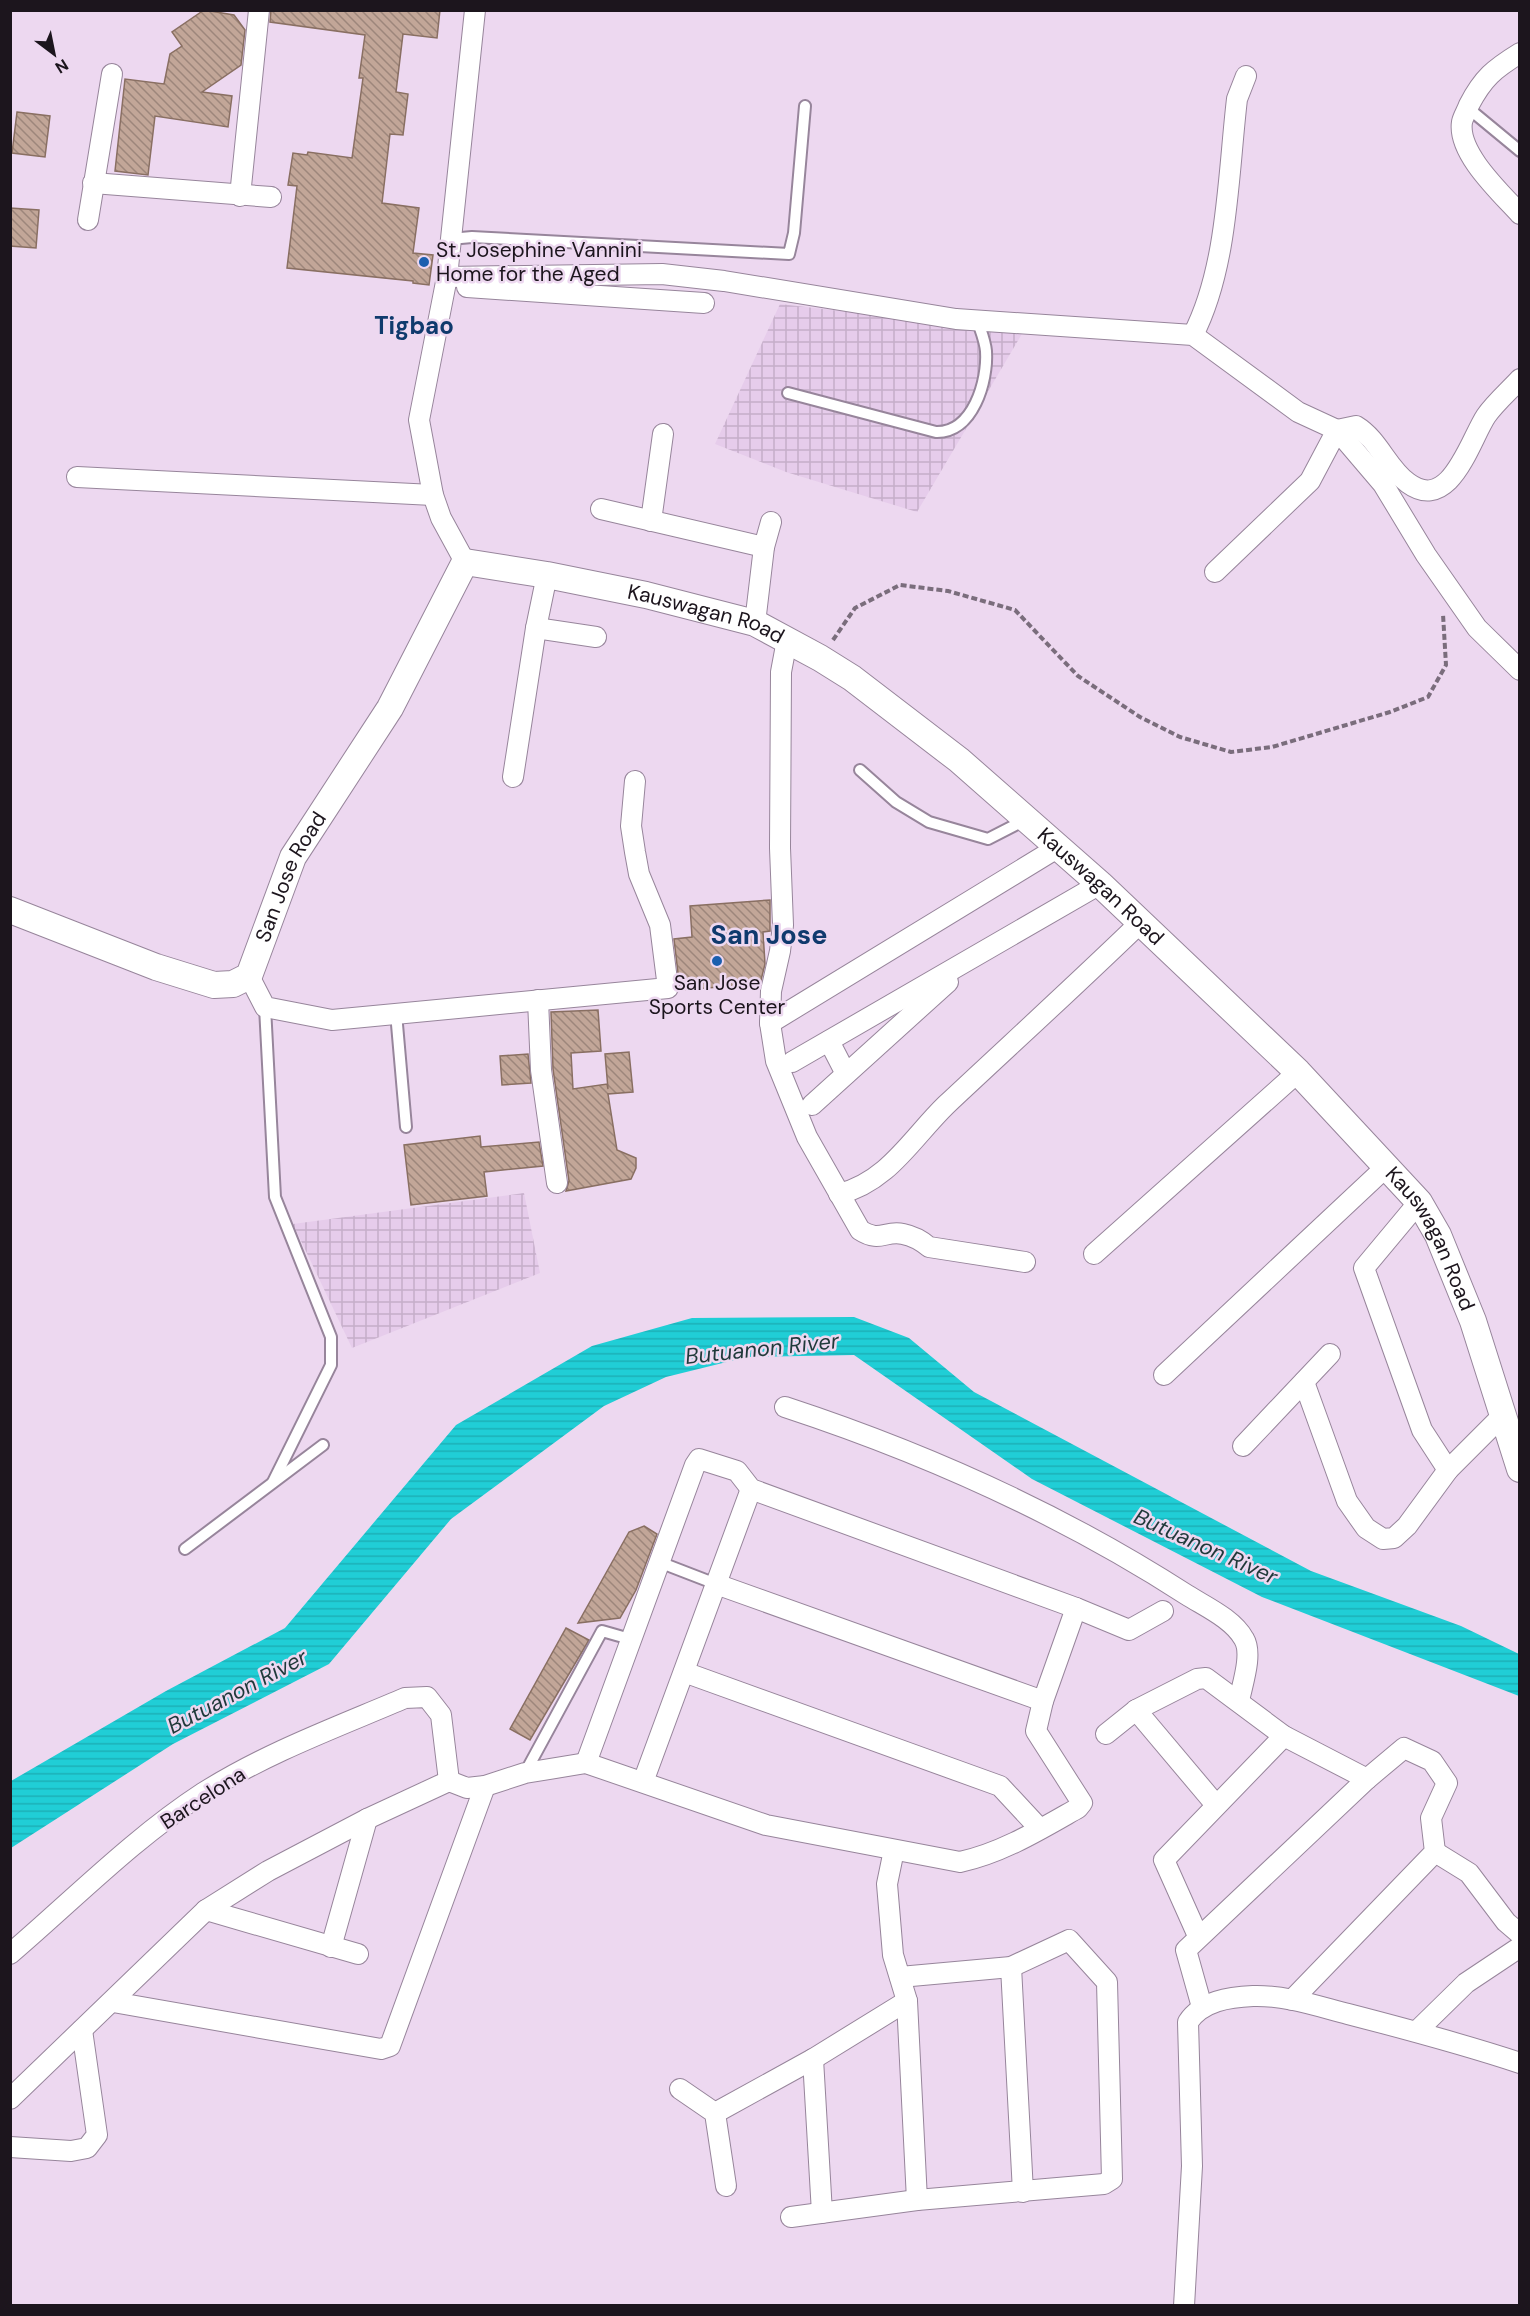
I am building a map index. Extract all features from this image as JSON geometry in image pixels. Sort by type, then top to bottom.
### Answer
[{"type":"street","points":[[240,196],[259,10]]},
{"type":"street","points":[[465,562],[441,518],[419,420],[445,282],[475,10]]},
{"type":"street","points":[[1520,53],[1489,73],[1462,122],[1466,145],[1474,160],[1520,214]]},
{"type":"street","points":[[88,220],[112,74]]},
{"type":"street","points":[[1193,334],[1205,312],[1220,250],[1237,99],[1246,76]]},
{"type":"street","points":[[93,183],[271,197]]},
{"type":"street","points":[[445,282],[662,274],[724,281],[956,319],[1193,334],[1298,412],[1337,430],[1383,484],[1426,555],[1477,628],[1520,670]]},
{"type":"street","points":[[445,282],[704,303]]},
{"type":"street","points":[[1337,430],[1356,426],[1367,433],[1407,483],[1420,489],[1433,490],[1445,484],[1457,472],[1487,415],[1520,378]]},
{"type":"street","points":[[1215,572],[1310,481],[1337,430]]},
{"type":"street","points":[[651,521],[663,434]]},
{"type":"street","points":[[78,477],[434,495]]},
{"type":"street","points":[[601,509],[764,547]]},
{"type":"street","points":[[755,623],[764,547],[771,522]]},
{"type":"street","name":"Kauswagan Road","points":[[465,562],[547,575],[646,595],[755,623],[820,658],[959,760],[1024,820],[1100,884],[1298,1072],[1419,1202],[1452,1267],[1473,1321],[1520,1469]]},
{"type":"street","name":"San Jose Road","points":[[249,976],[293,857],[390,708],[465,562]]},
{"type":"street","points":[[513,777],[536,628],[547,575]]},
{"type":"street","points":[[536,628],[596,637]]},
{"type":"street","points":[[788,639],[781,672],[780,848],[783,925],[771,991],[770,1023],[776,1061],[807,1137],[860,1230],[875,1238],[901,1233],[929,1247],[1025,1262]]},
{"type":"street","points":[[10,910],[156,967],[214,985],[233,984],[249,976],[265,1007],[332,1020],[668,988],[660,926],[639,874],[635,852],[631,826],[635,782]]},
{"type":"street","points":[[770,1023],[1057,848]]},
{"type":"street","points":[[792,1062],[1100,884]]},
{"type":"street","points":[[839,1194],[860,1189],[896,1162],[945,1107],[1140,924]]},
{"type":"street","points":[[812,1105],[976,956]]},
{"type":"street","points":[[538,1000],[541,1070],[557,1183]]},
{"type":"street","points":[[829,1041],[846,1074]]},
{"type":"street","points":[[1094,1254],[1298,1072]]},
{"type":"street","points":[[1164,1375],[1386,1167]]},
{"type":"street","points":[[1419,1202],[1364,1268],[1422,1430],[1448,1470]]},
{"type":"street","points":[[1243,1446],[1330,1354]]},
{"type":"street","points":[[1304,1382],[1347,1501],[1366,1528],[1383,1539],[1394,1538],[1407,1526],[1448,1470],[1503,1415]]},
{"type":"street","points":[[785,1407],[861,1432],[992,1489],[1050,1517],[1167,1582],[1224,1618],[1244,1639],[1248,1649],[1239,1701]]},
{"type":"street","points":[[586,1763],[630,1639],[699,1459],[737,1471],[750,1489],[1076,1608],[1129,1630],[1163,1611]]},
{"type":"street","points":[[643,1782],[750,1489]]},
{"type":"street","points":[[716,1584],[1043,1701]]},
{"type":"street","points":[[10,2099],[206,1910],[268,1871],[449,1781],[467,1788],[485,1786],[525,1773],[586,1763],[766,1826],[960,1862],[983,1857],[1040,1829],[1078,1808],[1082,1803],[1037,1734],[1043,1701],[1076,1608]]},
{"type":"street","points":[[684,1671],[1000,1786],[1040,1829]]},
{"type":"street","points":[[1106,1734],[1136,1710],[1197,1678],[1206,1678],[1284,1736],[1367,1779]]},
{"type":"street","name":"Barcelona","points":[[10,1954],[147,1835],[204,1793],[277,1752],[405,1698],[427,1697],[441,1715],[449,1781]]},
{"type":"street","points":[[1136,1710],[1216,1805]]},
{"type":"street","points":[[1198,1936],[1164,1860],[1284,1736]]},
{"type":"street","points":[[1203,2007],[1186,1950],[1198,1936],[1367,1779],[1404,1748],[1432,1761],[1447,1783],[1431,1818],[1435,1852]]},
{"type":"street","points":[[113,2002],[381,2049],[390,2046],[485,1786]]},
{"type":"street","points":[[331,1947],[367,1820]]},
{"type":"street","points":[[894,1850],[887,1884],[893,1955],[907,2001],[917,2199]]},
{"type":"street","points":[[1435,1852],[1469,1873],[1506,1922],[1520,1934]]},
{"type":"street","points":[[1292,2000],[1435,1852]]},
{"type":"street","points":[[206,1910],[358,1954]]},
{"type":"street","points":[[791,2217],[917,2199],[1104,2184],[1112,2179],[1107,1982],[1069,1940],[1011,1967],[900,1977]]},
{"type":"street","points":[[1417,2031],[1466,1983],[1520,1947]]},
{"type":"street","points":[[1011,1967],[1023,2192]]},
{"type":"street","points":[[1184,2306],[1192,2166],[1188,2022],[1203,2007],[1227,1999],[1255,1996],[1292,2000],[1417,2031],[1520,2063]]},
{"type":"street","points":[[715,2113],[813,2059],[907,2001]]},
{"type":"street","points":[[10,2147],[71,2151],[87,2148],[97,2135],[82,2030]]},
{"type":"street","points":[[813,2059],[822,2213]]},
{"type":"street","points":[[680,2089],[715,2113],[726,2186]]},
{"type":"lane","points":[[450,238],[472,237],[789,254],[794,233],[805,106]]},
{"type":"lane","points":[[1468,108],[1520,151]]},
{"type":"lane","points":[[788,393],[936,432],[947,432],[960,424],[974,408],[985,377],[986,349],[977,319]]},
{"type":"lane","points":[[860,770],[896,802],[929,822],[988,839],[1024,820]]},
{"type":"lane","points":[[265,1007],[275,1197],[332,1337],[331,1365],[273,1482]]},
{"type":"lane","points":[[396,1013],[406,1127]]},
{"type":"lane","points":[[185,1549],[322,1445]]},
{"type":"lane","points":[[659,1562],[716,1584]]},
{"type":"lane","points":[[525,1773],[602,1631],[630,1639]]},
{"type":"path","points":[[820,658],[855,608],[900,585],[948,591],[1015,610],[1078,676],[1140,717],[1180,737],[1231,752],[1272,747],[1390,712],[1428,697],[1446,664],[1443,609]]},
{"type":"shaded area","points":[[780,304],[1023,332],[917,512],[786,472],[715,444]]},
{"type":"shaded area","points":[[524,1193],[540,1273],[352,1348],[293,1224]]},
{"type":"water","name":"Butuanon River","points":[[854,1317],[909,1338],[974,1392],[1311,1571],[1461,1626],[1519,1654],[1519,1696],[1262,1597],[1032,1479],[854,1355],[747,1357],[666,1377],[604,1406],[451,1519],[329,1664],[173,1744],[11,1848],[11,1781],[166,1691],[285,1628],[456,1425],[592,1346],[692,1318]]},
{"type":"building","points":[[204,10],[234,15],[245,30],[241,65],[202,92],[232,96],[228,127],[155,116],[148,175],[115,171],[125,79],[164,84],[170,54],[182,46],[172,32]]},
{"type":"building","points":[[271,10],[440,10],[437,38],[403,34],[396,92],[408,94],[403,135],[390,134],[382,203],[419,208],[413,253],[433,255],[429,285],[413,283],[413,281],[287,268],[297,186],[288,185],[293,153],[307,155],[308,152],[352,158],[363,78],[359,78],[365,35],[270,22]]},
{"type":"building","points":[[17,112],[50,116],[45,157],[12,153]]},
{"type":"building","points":[[10,208],[39,210],[36,248],[10,246]]},
{"type":"building","name":"San Jose Sports Center","points":[[770,900],[770,931],[763,932],[765,964],[760,984],[680,990],[674,939],[692,937],[690,906]]},
{"type":"building","points":[[598,1010],[601,1051],[571,1053],[573,1089],[607,1084],[608,1089],[605,1054],[629,1052],[633,1092],[608,1094],[617,1150],[636,1158],[636,1168],[631,1179],[566,1191],[569,1181],[553,1069],[551,1012]]},
{"type":"building","points":[[528,1054],[531,1083],[502,1085],[500,1056]]},
{"type":"building","points":[[480,1136],[481,1147],[539,1142],[543,1166],[484,1172],[487,1196],[411,1205],[404,1145]]},
{"type":"building","points":[[644,1526],[657,1534],[636,1590],[620,1618],[578,1623],[629,1532]]},
{"type":"building","points":[[566,1628],[589,1640],[530,1740],[510,1729]]},
{"type":"place","name":"St. Josephine Vannini Home for the Aged","points":[[424,262]]},
{"type":"place","name":"San Jose Sports Center","points":[[717,961]]},
{"type":"district","name":"Tigbao","points":[[414,326]]},
{"type":"district","name":"San Jose","points":[[769,935]]}]
